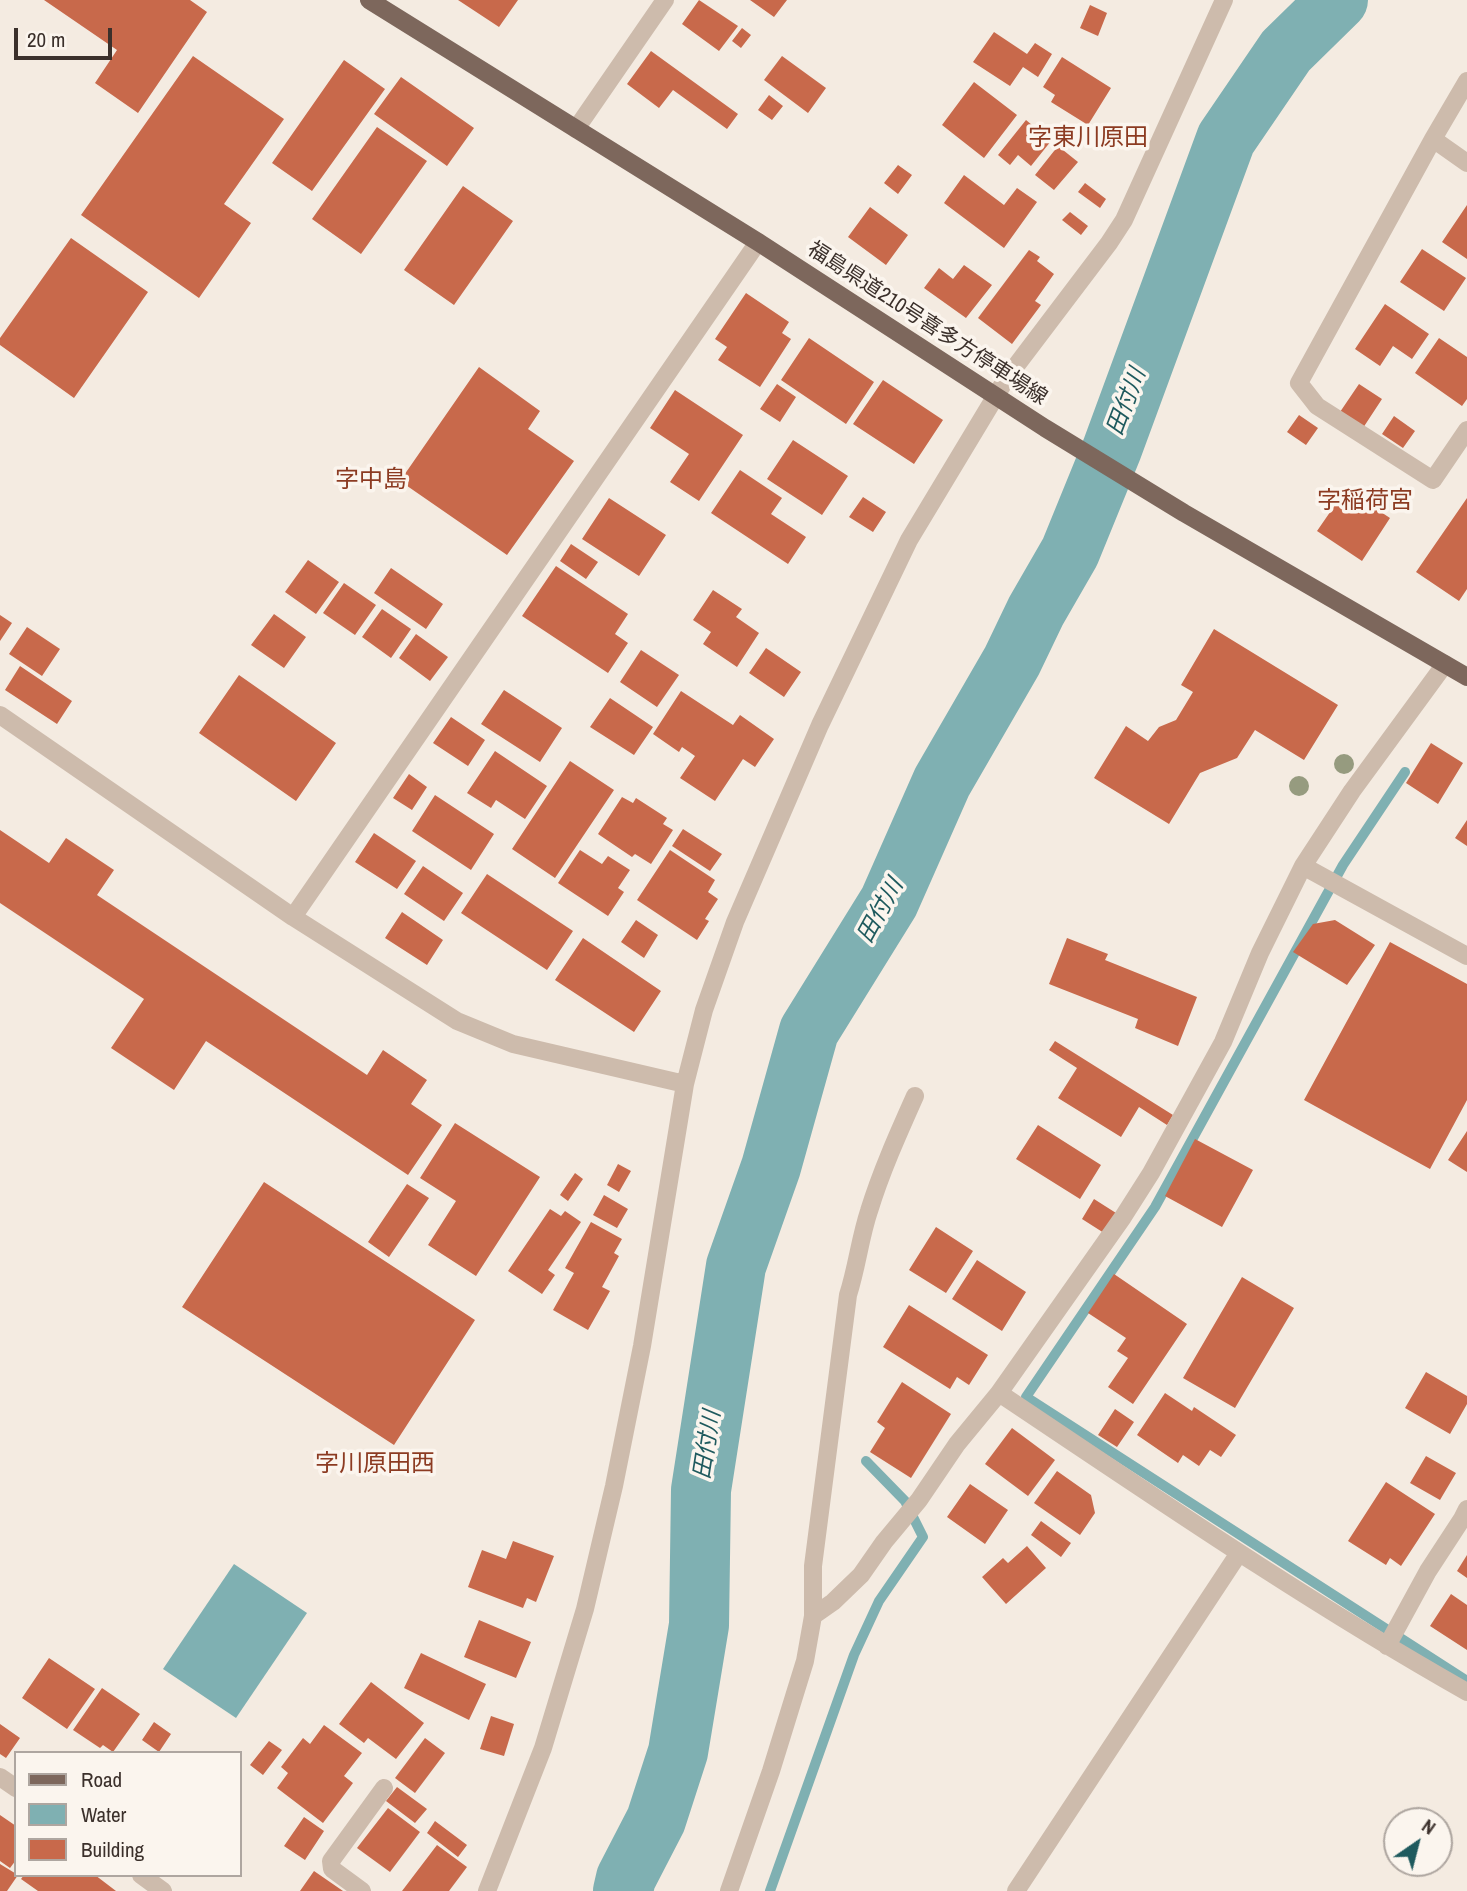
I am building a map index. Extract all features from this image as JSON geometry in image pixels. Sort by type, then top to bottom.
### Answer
[{"type":"main road","name":"福島県道210号喜多方停車場線","points":[[369,0],[758,242],[1045,428],[1184,513],[1467,677]]},
{"type":"street","points":[[576,129],[665,0]]},
{"type":"street","points":[[487,1891],[542,1748],[585,1609],[614,1486],[642,1346],[685,1084],[704,1010],[735,922],[820,725],[909,540],[996,395],[1124,220],[1224,0]]},
{"type":"street","points":[[1467,81],[1299,383],[1317,406],[1433,481],[1467,430]]},
{"type":"street","points":[[1433,139],[1467,163]]},
{"type":"street","points":[[293,916],[758,242]]},
{"type":"street","points":[[813,1616],[833,1602],[861,1575],[919,1500],[957,1444],[999,1392],[1151,1173],[1223,1042],[1261,953],[1303,866],[1352,791],[1445,664]]},
{"type":"street","points":[[0,715],[293,916],[457,1021],[513,1044],[685,1084]]},
{"type":"street","points":[[1303,866],[1467,956]]},
{"type":"street","points":[[729,1891],[771,1771],[805,1661],[813,1616],[813,1566],[848,1295],[858,1266],[868,1214],[887,1158],[915,1096]]},
{"type":"street","points":[[999,1392],[1239,1553],[1387,1646],[1467,1692]]},
{"type":"street","points":[[1387,1646],[1428,1571],[1467,1508]]},
{"type":"street","points":[[1016,1891],[1239,1553]]},
{"type":"street","points":[[362,1891],[332,1869],[331,1861],[384,1788]]},
{"type":"street","points":[[144,1877],[163,1891]]},
{"type":"water","points":[[234,1564],[307,1613],[236,1718],[163,1669]]},
{"type":"building","points":[[44,0],[190,0],[207,12],[138,113],[95,83],[117,50]]},
{"type":"building","points":[[458,0],[518,0],[499,27]]},
{"type":"building","points":[[699,0],[738,26],[719,51],[682,24]]},
{"type":"building","points":[[750,0],[787,0],[774,17]]},
{"type":"building","points":[[1090,5],[1107,13],[1098,36],[1080,28]]},
{"type":"building","points":[[742,28],[751,35],[741,48],[732,41]]},
{"type":"building","points":[[994,32],[1027,54],[1035,43],[1052,54],[1038,77],[1023,67],[1010,86],[973,62]]},
{"type":"building","points":[[651,51],[738,114],[727,129],[673,90],[659,108],[627,84]]},
{"type":"building","points":[[193,56],[284,119],[224,204],[251,223],[199,298],[81,215]]},
{"type":"building","points":[[782,56],[826,88],[808,113],[764,80]]},
{"type":"building","points":[[1062,57],[1111,88],[1088,125],[1051,102],[1055,95],[1043,87]]},
{"type":"building","points":[[344,60],[385,89],[312,191],[272,163]]},
{"type":"building","points":[[401,77],[474,128],[447,166],[374,114]]},
{"type":"building","points":[[974,82],[1017,115],[984,158],[942,125]]},
{"type":"building","points":[[769,95],[783,106],[772,120],[758,110]]},
{"type":"building","points":[[1026,120],[1051,141],[1031,166],[1018,155],[1010,165],[998,155]]},
{"type":"building","points":[[377,127],[427,161],[361,254],[312,219]]},
{"type":"building","points":[[1058,146],[1078,162],[1054,190],[1035,175]]},
{"type":"building","points":[[898,165],[912,175],[898,194],[884,183]]},
{"type":"building","points":[[964,175],[1004,205],[1017,188],[1037,202],[1004,248],[944,203]]},
{"type":"building","points":[[1085,183],[1106,199],[1100,208],[1078,192]]},
{"type":"building","points":[[463,186],[513,221],[454,305],[404,270]]},
{"type":"building","points":[[1467,205],[1467,259],[1442,242]]},
{"type":"building","points":[[870,207],[908,235],[886,265],[848,237]]},
{"type":"building","points":[[1070,212],[1088,226],[1081,235],[1062,220]]},
{"type":"building","points":[[71,238],[148,292],[74,398],[0,345],[0,338]]},
{"type":"building","points":[[1422,249],[1466,278],[1444,311],[1400,282]]},
{"type":"building","points":[[1029,250],[1040,257],[1037,261],[1054,274],[1035,301],[1041,305],[1012,344],[978,318]]},
{"type":"building","points":[[964,265],[992,285],[966,318],[924,288],[939,268],[953,279]]},
{"type":"building","points":[[746,293],[789,322],[782,333],[791,339],[760,387],[718,360],[727,347],[715,339]]},
{"type":"building","points":[[1385,304],[1429,334],[1412,359],[1393,346],[1380,366],[1355,349]]},
{"type":"building","points":[[809,338],[874,382],[846,424],[781,380]]},
{"type":"building","points":[[1439,338],[1467,357],[1467,399],[1462,406],[1415,373]]},
{"type":"building","points":[[479,367],[540,411],[528,429],[574,461],[507,555],[400,481]]},
{"type":"building","points":[[883,380],[943,420],[914,464],[853,424]]},
{"type":"building","points":[[777,384],[796,397],[780,422],[760,409]]},
{"type":"building","points":[[1359,384],[1382,399],[1363,428],[1340,412]]},
{"type":"building","points":[[675,390],[743,435],[699,501],[670,482],[689,454],[650,428]]},
{"type":"building","points":[[1299,415],[1318,428],[1306,445],[1287,432]]},
{"type":"building","points":[[1394,416],[1415,431],[1403,448],[1382,434]]},
{"type":"building","points":[[793,440],[848,476],[822,515],[767,479]]},
{"type":"building","points":[[740,470],[782,498],[771,514],[806,537],[788,564],[711,513]]},
{"type":"building","points":[[1346,489],[1390,518],[1362,561],[1317,531]]},
{"type":"building","points":[[863,497],[886,512],[873,532],[849,517]]},
{"type":"building","points":[[609,498],[666,535],[639,576],[582,539]]},
{"type":"building","points":[[1467,498],[1467,589],[1459,601],[1416,572]]},
{"type":"building","points":[[571,544],[598,562],[586,579],[560,561]]},
{"type":"building","points":[[308,560],[339,582],[316,614],[285,592]]},
{"type":"building","points":[[556,566],[628,614],[615,634],[628,643],[608,673],[522,616]]},
{"type":"building","points":[[391,568],[443,604],[426,629],[374,593]]},
{"type":"building","points":[[344,583],[376,605],[355,635],[323,613]]},
{"type":"building","points":[[713,590],[742,609],[736,617],[759,633],[737,667],[703,644],[711,632],[693,620]]},
{"type":"building","points":[[382,609],[411,629],[391,658],[362,637]]},
{"type":"building","points":[[274,614],[306,637],[284,668],[251,645]]},
{"type":"building","points":[[0,615],[12,623],[0,641]]},
{"type":"building","points":[[27,627],[60,649],[42,676],[9,654]]},
{"type":"building","points":[[1214,629],[1338,705],[1304,760],[1255,730],[1237,758],[1200,773],[1169,824],[1094,778],[1126,726],[1148,741],[1159,727],[1176,720],[1193,692],[1181,685]]},
{"type":"building","points":[[416,634],[448,657],[430,681],[399,658]]},
{"type":"building","points":[[766,648],[801,672],[784,697],[749,673]]},
{"type":"building","points":[[641,650],[679,675],[657,707],[620,682]]},
{"type":"building","points":[[20,666],[72,701],[57,724],[5,690]]},
{"type":"building","points":[[239,675],[336,743],[296,801],[199,733]]},
{"type":"building","points":[[504,690],[562,728],[540,762],[481,724]]},
{"type":"building","points":[[681,691],[733,725],[740,715],[774,739],[755,767],[743,759],[715,801],[680,778],[695,756],[682,747],[679,752],[653,734]]},
{"type":"building","points":[[610,698],[653,727],[634,755],[590,727]]},
{"type":"building","points":[[451,717],[485,740],[468,766],[433,743]]},
{"type":"building","points":[[1431,743],[1463,763],[1438,804],[1406,783]]},
{"type":"building","points":[[495,751],[547,786],[525,819],[496,800],[491,808],[467,793]]},
{"type":"building","points":[[570,761],[614,790],[555,878],[512,849]]},
{"type":"building","points":[[409,774],[427,787],[412,810],[393,798]]},
{"type":"building","points":[[435,795],[494,834],[471,870],[412,831]]},
{"type":"building","points":[[622,797],[633,803],[636,798],[667,818],[663,824],[673,830],[651,864],[635,854],[632,857],[598,834]]},
{"type":"building","points":[[1467,820],[1467,846],[1455,838]]},
{"type":"building","points":[[683,829],[722,854],[710,871],[672,846]]},
{"type":"building","points":[[0,830],[49,863],[66,838],[114,870],[97,895],[367,1075],[383,1050],[427,1080],[411,1104],[442,1125],[408,1175],[206,1041],[174,1090],[111,1048],[144,999],[0,903]]},
{"type":"building","points":[[374,833],[416,861],[397,889],[355,862]]},
{"type":"building","points":[[580,850],[602,864],[608,856],[630,870],[618,888],[624,892],[608,916],[558,883]]},
{"type":"building","points":[[670,850],[715,880],[708,892],[718,899],[705,919],[709,921],[697,940],[637,900]]},
{"type":"building","points":[[423,866],[463,893],[444,921],[404,894]]},
{"type":"building","points":[[487,874],[573,931],[547,970],[461,913]]},
{"type":"building","points":[[402,912],[443,940],[427,965],[385,938]]},
{"type":"building","points":[[636,920],[658,935],[644,958],[621,942]]},
{"type":"building","points":[[1335,920],[1375,945],[1347,985],[1293,952],[1313,924]]},
{"type":"building","points":[[583,938],[661,991],[634,1032],[555,980]]},
{"type":"building","points":[[1067,938],[1108,954],[1105,960],[1197,997],[1178,1046],[1135,1028],[1138,1019],[1049,984]]},
{"type":"building","points":[[1390,942],[1467,984],[1467,1100],[1430,1169],[1304,1100]]},
{"type":"building","points":[[1055,1041],[1173,1115],[1167,1125],[1139,1107],[1121,1137],[1058,1098],[1077,1068],[1049,1050]]},
{"type":"building","points":[[455,1123],[540,1177],[476,1276],[428,1245],[456,1201],[420,1178]]},
{"type":"building","points":[[1038,1125],[1101,1165],[1080,1199],[1016,1159]]},
{"type":"building","points":[[1467,1131],[1467,1172],[1448,1160]]},
{"type":"building","points":[[1195,1139],[1253,1170],[1222,1227],[1165,1196]]},
{"type":"building","points":[[618,1164],[631,1171],[619,1192],[607,1185]]},
{"type":"building","points":[[575,1173],[583,1179],[568,1201],[560,1195]]},
{"type":"building","points":[[264,1182],[475,1320],[394,1445],[182,1307]]},
{"type":"building","points":[[407,1184],[429,1198],[389,1257],[368,1242]]},
{"type":"building","points":[[604,1195],[628,1209],[617,1228],[593,1215]]},
{"type":"building","points":[[1094,1199],[1116,1213],[1104,1233],[1082,1219]]},
{"type":"building","points":[[550,1209],[561,1216],[565,1211],[581,1222],[548,1270],[555,1275],[542,1294],[508,1271]]},
{"type":"building","points":[[591,1222],[622,1239],[614,1253],[619,1256],[602,1287],[610,1291],[588,1330],[553,1310],[574,1273],[565,1268]]},
{"type":"building","points":[[936,1227],[973,1251],[946,1293],[909,1270]]},
{"type":"building","points":[[977,1260],[1026,1292],[1002,1331],[952,1299]]},
{"type":"building","points":[[1114,1274],[1187,1324],[1133,1404],[1108,1387],[1128,1358],[1117,1351],[1126,1338],[1088,1313]]},
{"type":"building","points":[[1242,1277],[1294,1308],[1235,1408],[1183,1378]]},
{"type":"building","points":[[909,1305],[988,1355],[969,1385],[957,1377],[950,1389],[883,1347]]},
{"type":"building","points":[[1426,1372],[1467,1396],[1467,1404],[1450,1434],[1405,1408]]},
{"type":"building","points":[[902,1382],[951,1414],[911,1478],[870,1452],[885,1428],[877,1422]]},
{"type":"building","points":[[1165,1393],[1192,1411],[1194,1407],[1236,1435],[1221,1457],[1210,1450],[1199,1466],[1183,1455],[1178,1463],[1137,1435]]},
{"type":"building","points":[[1115,1409],[1134,1422],[1117,1447],[1098,1435]]},
{"type":"building","points":[[1012,1428],[1055,1460],[1028,1496],[985,1464]]},
{"type":"building","points":[[1426,1456],[1456,1473],[1440,1500],[1410,1483]]},
{"type":"building","points":[[1057,1471],[1091,1495],[1095,1513],[1080,1535],[1034,1503]]},
{"type":"building","points":[[1386,1482],[1435,1514],[1401,1566],[1390,1558],[1386,1565],[1348,1541]]},
{"type":"building","points":[[970,1484],[1008,1510],[985,1544],[947,1517]]},
{"type":"building","points":[[1041,1521],[1071,1543],[1061,1557],[1031,1535]]},
{"type":"building","points":[[513,1541],[554,1556],[536,1602],[527,1598],[523,1608],[468,1587],[482,1550],[506,1559]]},
{"type":"building","points":[[1027,1546],[1046,1568],[1006,1604],[982,1577],[1003,1558],[1008,1563]]},
{"type":"building","points":[[1467,1555],[1467,1578],[1457,1571]]},
{"type":"building","points":[[1451,1594],[1467,1605],[1467,1650],[1430,1626]]},
{"type":"building","points":[[479,1620],[531,1642],[516,1678],[464,1657]]},
{"type":"building","points":[[421,1653],[486,1684],[469,1720],[404,1688]]},
{"type":"building","points":[[49,1658],[95,1689],[67,1729],[22,1698]]},
{"type":"building","points":[[371,1682],[424,1723],[396,1759],[368,1738],[364,1743],[339,1724]]},
{"type":"building","points":[[102,1688],[140,1714],[114,1751],[103,1745],[100,1748],[73,1730]]},
{"type":"building","points":[[491,1716],[514,1724],[504,1756],[480,1749]]},
{"type":"building","points":[[154,1722],[171,1734],[160,1751],[142,1740]]},
{"type":"building","points":[[0,1724],[20,1738],[6,1758],[0,1754]]},
{"type":"building","points":[[324,1725],[362,1753],[344,1776],[353,1783],[323,1823],[277,1788],[288,1773],[281,1767],[303,1738],[310,1744]]},
{"type":"building","points":[[425,1738],[445,1753],[415,1793],[395,1778]]},
{"type":"building","points":[[269,1741],[282,1750],[263,1775],[250,1765]]},
{"type":"building","points":[[397,1787],[427,1809],[415,1823],[386,1801]]},
{"type":"building","points":[[388,1808],[420,1832],[390,1872],[357,1848]]},
{"type":"building","points":[[0,1815],[14,1825],[14,1863],[10,1868],[0,1861]]},
{"type":"building","points":[[304,1817],[324,1831],[305,1860],[284,1846]]},
{"type":"building","points":[[435,1821],[467,1845],[458,1857],[427,1833]]},
{"type":"building","points":[[437,1845],[467,1867],[449,1891],[402,1891]]},
{"type":"building","points":[[0,1864],[17,1877],[7,1891],[0,1891]]},
{"type":"building","points":[[314,1871],[343,1891],[300,1891]]},
{"type":"building","points":[[98,1877],[116,1891],[38,1891],[21,1879]]},
{"type":"waterway","name":"田付川","points":[[623,1891],[626,1878],[656,1820],[678,1752],[699,1625],[701,1490],[736,1266],[771,1167],[809,1031],[889,902],[942,782],[1012,661],[1036,611],[1070,552],[1112,449],[1226,139],[1286,51],[1338,0]]},
{"type":"waterway","points":[[1405,772],[1343,865],[1155,1207],[1026,1397],[1467,1681]]},
{"type":"waterway","points":[[770,1891],[854,1655],[879,1601],[923,1537],[905,1501],[866,1461]]},
{"type":"district","name":"字東川原田","points":[[1088,139]]},
{"type":"district","name":"字中島","points":[[371,481]]},
{"type":"district","name":"字稲荷宮","points":[[1365,502]]},
{"type":"district","name":"字川原田西","points":[[375,1465]]}]
